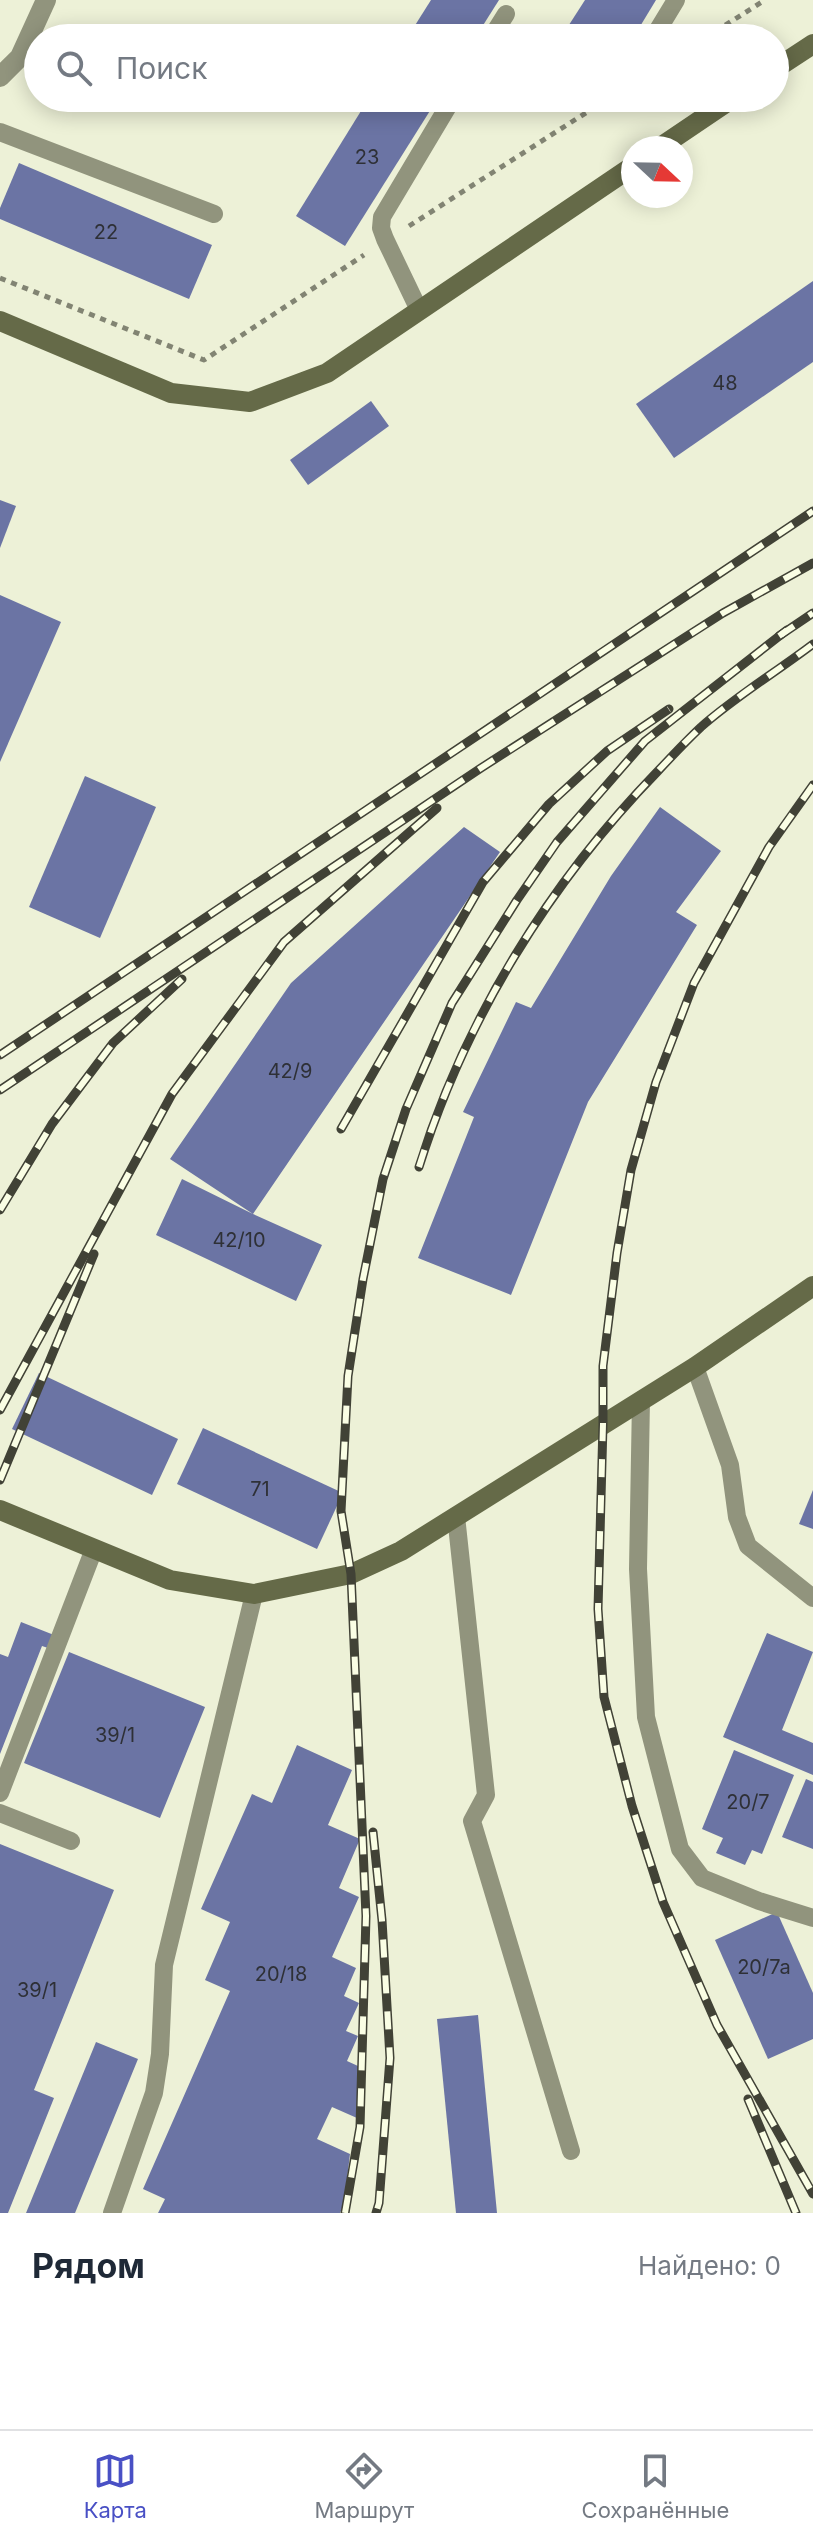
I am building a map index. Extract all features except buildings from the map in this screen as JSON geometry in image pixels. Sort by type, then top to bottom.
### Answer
[{"type":"main road","points":[[789,60],[813,44]]},
{"type":"main road","points":[[676,136],[711,112]]},
{"type":"main road","points":[[0,321],[171,393],[250,402],[327,373],[621,174]]},
{"type":"main road","points":[[0,1510],[170,1580],[254,1594],[351,1574],[401,1551],[695,1367],[813,1286]]},
{"type":"street","points":[[35,24],[46,0]]},
{"type":"street","points":[[0,77],[20,57],[24,48]]},
{"type":"lane","points":[[661,24],[676,0]]},
{"type":"lane","points":[[500,24],[506,14]]},
{"type":"lane","points":[[419,310],[381,228],[387,205],[444,112]]},
{"type":"lane","points":[[0,132],[214,214]]},
{"type":"lane","points":[[695,1367],[730,1465],[737,1517],[748,1546],[813,1598]]},
{"type":"lane","points":[[641,1400],[638,1569],[646,1717],[680,1849],[702,1878],[813,1918]]},
{"type":"lane","points":[[456,1516],[486,1795],[472,1821],[571,2151]]},
{"type":"lane","points":[[0,1793],[94,1549]]},
{"type":"lane","points":[[112,2213],[154,2093],[160,2054],[164,1965],[254,1594]]},
{"type":"lane","points":[[0,1813],[71,1841]]},
{"type":"path","points":[[727,24],[765,0]]},
{"type":"path","points":[[0,278],[204,360],[587,112]]},
{"type":"railway","points":[[0,1055],[813,511]]},
{"type":"railway","points":[[0,1090],[481,768],[723,613],[813,563]]},
{"type":"railway","points":[[779,636],[813,613]]},
{"type":"railway","points":[[345,2213],[360,2127],[366,1916],[351,1574],[341,1511],[348,1376],[383,1179],[406,1109],[452,1003],[557,842],[645,741],[787,630]]},
{"type":"railway","points":[[419,1167],[438,1112],[486,1006],[515,955],[582,859],[619,814],[701,727],[813,644]]},
{"type":"railway","points":[[341,1129],[483,882],[549,804],[607,751],[669,709]]},
{"type":"railway","points":[[813,785],[769,847],[694,983],[656,1082],[631,1170],[603,1366],[598,1609],[604,1697],[632,1806],[663,1902],[717,2025],[813,2194]]},
{"type":"railway","points":[[0,1410],[172,1094],[284,942],[437,808]]},
{"type":"railway","points":[[0,1210],[52,1124],[113,1043],[182,979]]},
{"type":"railway","points":[[0,1480],[94,1254]]},
{"type":"railway","points":[[373,1832],[390,2058],[376,2213]]},
{"type":"railway","points":[[748,2099],[796,2213]]}]
